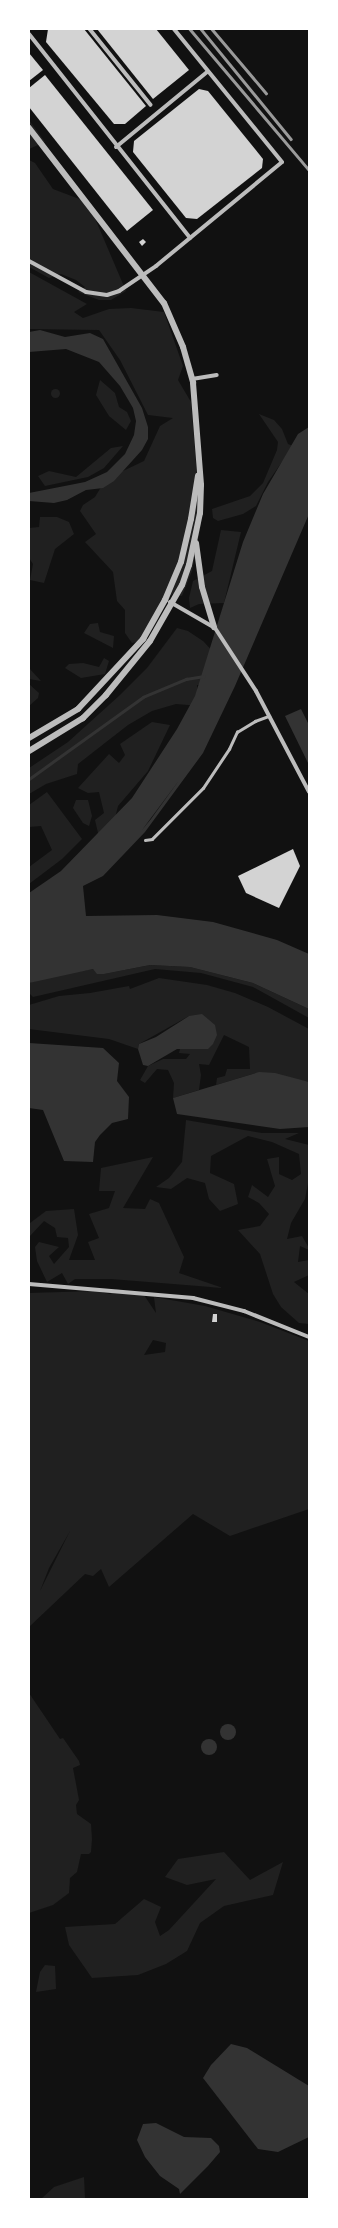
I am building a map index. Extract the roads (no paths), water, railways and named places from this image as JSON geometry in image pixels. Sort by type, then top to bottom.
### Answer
[{"type":"street","points":[[90,29],[151,105]]},
{"type":"street","points":[[29,261],[77,288],[95,294],[107,295],[119,291],[144,274],[190,238],[282,162],[207,72],[174,29]]},
{"type":"street","points":[[29,34],[116,147],[190,238]]},
{"type":"street","points":[[116,147],[207,72]]},
{"type":"street","points":[[29,128],[144,274],[164,302],[183,347],[192,379],[199,455],[200,513],[196,542],[182,585],[150,641],[106,695],[83,718],[29,751]]},
{"type":"street","points":[[192,379],[217,375]]},
{"type":"street","points":[[29,738],[78,709],[103,684],[143,639],[165,600],[181,562],[187,540],[199,455]]},
{"type":"street","points":[[196,542],[202,587],[214,627],[256,691],[309,792]]},
{"type":"street","points":[[165,600],[214,627]]},
{"type":"street","points":[[29,1284],[193,1298],[244,1311],[309,1337]]},
{"type":"lane","points":[[145,840],[152,839],[203,788],[242,727],[270,716]]},
{"type":"waterway","points":[[29,779],[143,697],[186,679],[204,676]]},
{"type":"railway","points":[[190,29],[309,170]]},
{"type":"railway","points":[[201,29],[291,139]]},
{"type":"railway","points":[[212,29],[266,93]]}]
